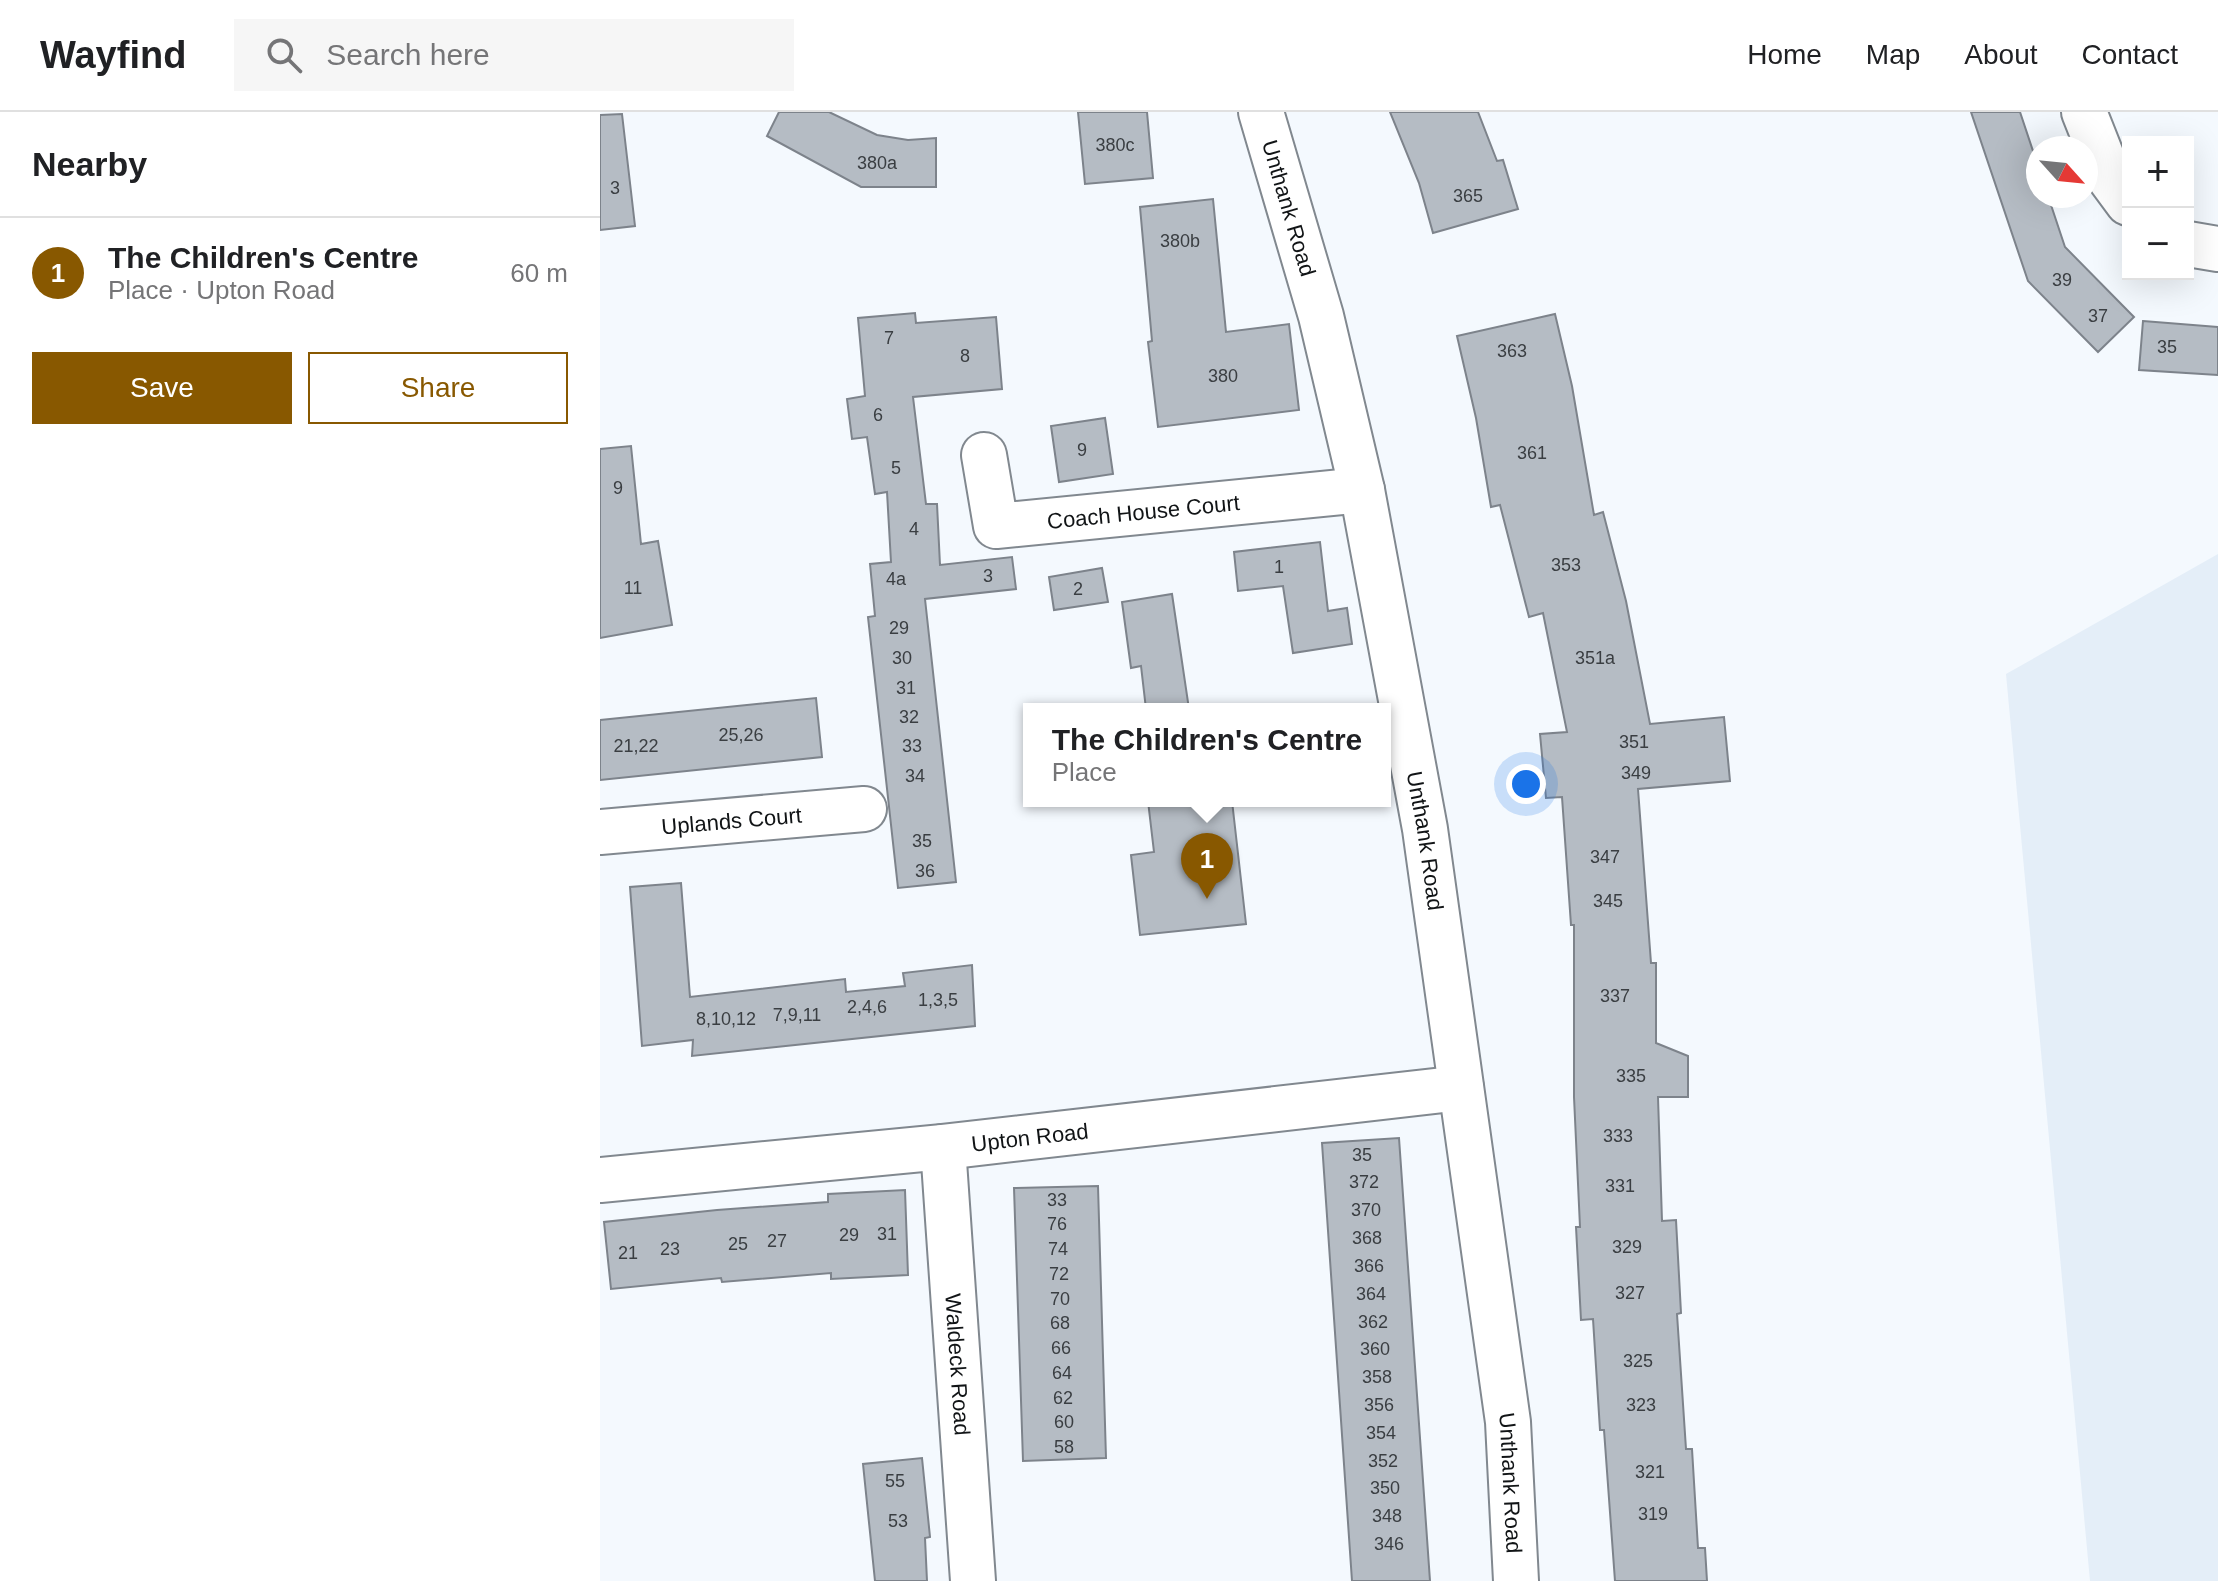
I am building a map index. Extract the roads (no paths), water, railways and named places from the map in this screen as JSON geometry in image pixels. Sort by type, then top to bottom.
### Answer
[{"type":"street","name":"Unthank Road","points":[[1261,112],[1321,316],[1362,490],[1425,829],[1508,1422],[1516,1581]]},
{"type":"street","points":[[2084,112],[2111,180],[2122,195]]},
{"type":"street","points":[[2194,245],[2218,249]]},
{"type":"street","name":"Coach House Court","points":[[984,455],[996,526],[1362,490]]},
{"type":"street","name":"Uplands Court","points":[[600,832],[864,809]]},
{"type":"street","name":"Upton Road","points":[[600,1180],[943,1147],[1461,1088]]},
{"type":"street","name":"Waldeck Road","points":[[943,1147],[973,1581]]},
{"type":"place","name":"The Children's Centre","points":[[1207,899]]}]
